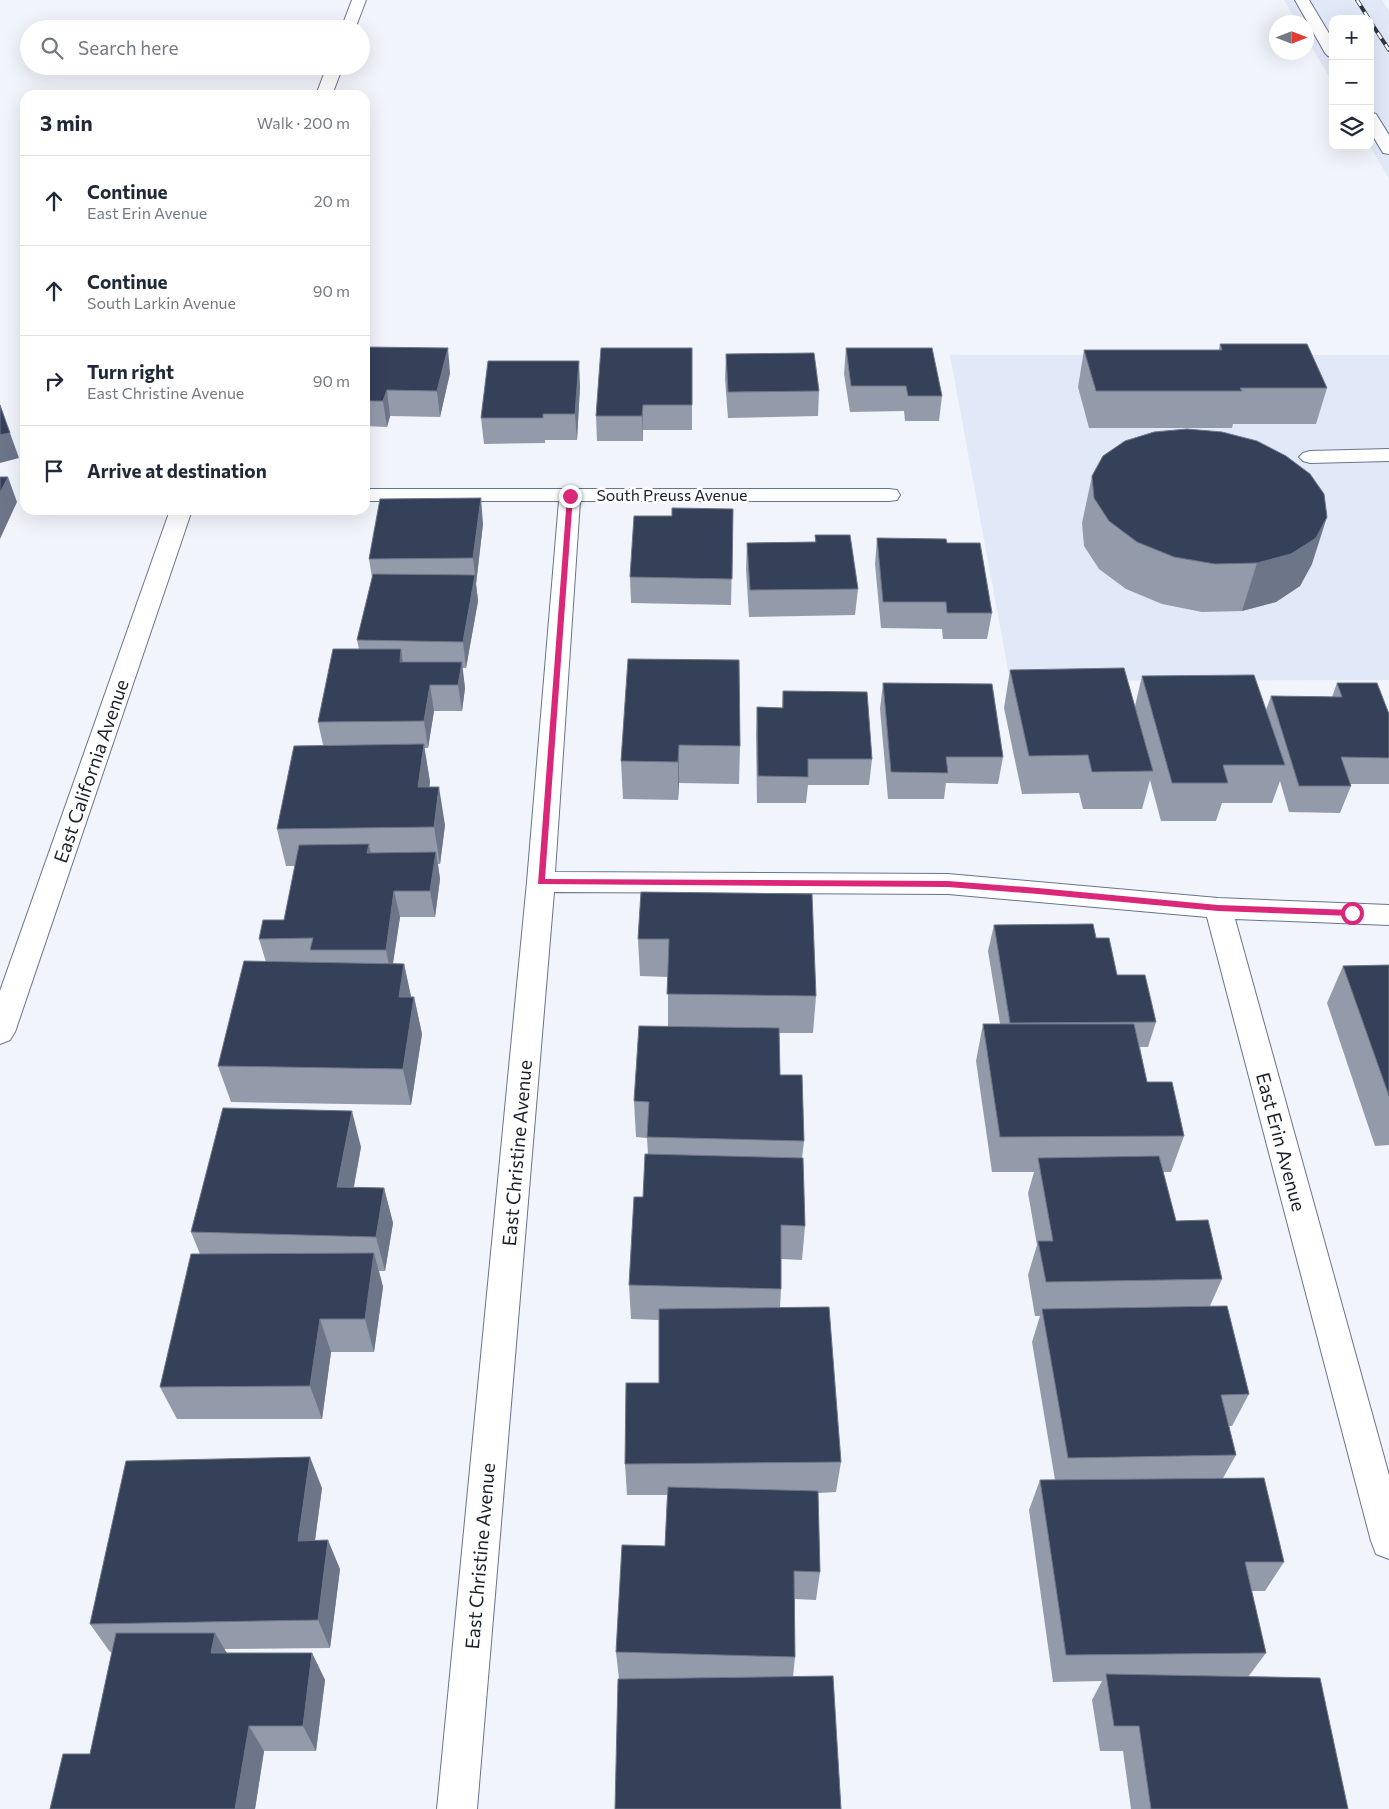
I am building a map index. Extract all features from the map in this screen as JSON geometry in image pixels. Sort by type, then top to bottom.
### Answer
[{"type":"street","points":[[351,20],[359,0]]},
{"type":"street","points":[[1302,0],[1329,46]]},
{"type":"street","points":[[326,90],[332,75]]},
{"type":"street","points":[[1374,124],[1389,149]]},
{"type":"street","points":[[1310,456],[1389,455]]},
{"type":"street","name":"South Preuss Avenue","points":[[370,495],[890,495]]},
{"type":"street","name":"East Christine Avenue","points":[[457,1809],[541,882],[570,496]]},
{"type":"street","name":"East California Avenue","points":[[3,1015],[179,515]]},
{"type":"street","points":[[541,882],[948,884],[1218,908],[1389,914]]},
{"type":"street","name":"East Erin Avenue","points":[[1218,908],[1389,1541]]},
{"type":"shaded area","points":[[1284,0],[1382,0],[1389,11],[1389,179],[1372,150],[1374,150],[1374,15],[1329,15],[1329,76],[1314,51],[1314,15],[1293,15]]},
{"type":"shaded area","points":[[950,355],[1389,355],[1389,680],[1010,681]]},
{"type":"building","points":[[1220,344],[1307,344],[1327,388],[1240,388],[1242,391],[1096,391],[1084,350],[1222,350]]},
{"type":"building","points":[[370,347],[448,348],[437,391],[387,390],[383,401],[370,401]]},
{"type":"building","points":[[601,348],[692,348],[692,405],[643,405],[642,416],[596,416]]},
{"type":"building","points":[[846,348],[932,348],[942,396],[908,396],[906,386],[851,386]]},
{"type":"building","points":[[814,353],[819,391],[728,392],[726,354]]},
{"type":"building","points":[[488,361],[579,361],[575,414],[543,414],[543,418],[481,418]]},
{"type":"building","points":[[0,405],[10,433],[0,435]]},
{"type":"building","points":[[1187,429],[1222,432],[1257,441],[1286,456],[1310,474],[1324,494],[1327,517],[1316,538],[1291,554],[1257,563],[1215,564],[1174,557],[1137,542],[1109,521],[1094,498],[1092,476],[1103,456],[1125,441],[1154,432]]},
{"type":"building","points":[[0,477],[8,477],[0,493]]},
{"type":"building","points":[[481,498],[473,558],[369,559],[380,499]]},
{"type":"building","points":[[672,508],[733,509],[732,579],[630,577],[634,516],[672,516]]},
{"type":"building","points":[[815,535],[850,535],[858,589],[750,590],[747,543],[816,542]]},
{"type":"building","points":[[877,538],[946,539],[947,543],[980,543],[992,613],[947,613],[946,602],[883,602]]},
{"type":"building","points":[[373,574],[475,575],[463,642],[357,640]]},
{"type":"building","points":[[333,649],[401,649],[400,662],[462,662],[458,685],[430,685],[424,721],[318,722]]},
{"type":"building","points":[[628,659],[739,660],[740,746],[679,745],[678,762],[621,761]]},
{"type":"building","points":[[1124,668],[1153,771],[1092,772],[1088,755],[1029,756],[1010,670]]},
{"type":"building","points":[[1254,675],[1285,765],[1223,765],[1228,783],[1172,783],[1142,676]]},
{"type":"building","points":[[883,683],[992,684],[1003,757],[946,757],[948,773],[891,772]]},
{"type":"building","points":[[1337,683],[1377,683],[1389,714],[1389,758],[1341,757],[1351,786],[1299,786],[1271,696],[1342,697]]},
{"type":"building","points":[[783,691],[867,692],[872,759],[808,759],[808,777],[758,776],[757,707],[783,708]]},
{"type":"building","points":[[424,744],[418,787],[439,787],[434,827],[277,829],[294,746]]},
{"type":"building","points":[[369,844],[367,853],[436,852],[430,891],[394,891],[386,950],[310,950],[313,938],[259,939],[263,920],[284,920],[299,845]]},
{"type":"building","points":[[641,892],[812,894],[816,996],[667,994],[669,939],[638,939]]},
{"type":"building","points":[[1093,924],[1096,938],[1109,938],[1117,975],[1145,975],[1156,1022],[1010,1023],[994,925]]},
{"type":"building","points":[[244,961],[404,964],[399,997],[414,997],[403,1069],[218,1066]]},
{"type":"building","points":[[1389,965],[1389,1096],[1343,966]]},
{"type":"building","points":[[983,1024],[1134,1024],[1147,1082],[1172,1082],[1184,1136],[1000,1137]]},
{"type":"building","points":[[639,1026],[779,1028],[780,1075],[802,1075],[804,1141],[647,1137],[649,1102],[634,1101]]},
{"type":"building","points":[[223,1108],[352,1111],[337,1187],[384,1188],[376,1237],[191,1232]]},
{"type":"building","points":[[645,1154],[803,1158],[805,1226],[781,1225],[781,1289],[629,1285],[634,1197],[643,1197]]},
{"type":"building","points":[[1159,1156],[1176,1221],[1208,1220],[1222,1279],[1046,1282],[1038,1241],[1053,1241],[1038,1158]]},
{"type":"building","points":[[374,1253],[365,1319],[320,1319],[310,1386],[160,1387],[191,1254]]},
{"type":"building","points":[[1227,1306],[1249,1394],[1221,1395],[1236,1455],[1068,1458],[1042,1309]]},
{"type":"building","points":[[829,1307],[841,1462],[625,1464],[626,1383],[659,1383],[659,1309]]},
{"type":"building","points":[[310,1457],[298,1541],[328,1540],[318,1620],[90,1624],[126,1461]]},
{"type":"building","points":[[1264,1478],[1284,1562],[1245,1562],[1266,1653],[1066,1655],[1040,1480]]},
{"type":"building","points":[[668,1487],[818,1491],[820,1572],[794,1571],[795,1657],[616,1652],[622,1545],[665,1546]]},
{"type":"building","points":[[116,1633],[215,1633],[211,1653],[312,1653],[303,1726],[249,1726],[235,1809],[50,1809],[63,1754],[90,1754]]},
{"type":"building","points":[[1106,1674],[1320,1678],[1348,1809],[1151,1809],[1139,1726],[1114,1726]]},
{"type":"building","points":[[833,1676],[841,1809],[615,1809],[618,1679]]},
{"type":"railway","points":[[1357,0],[1366,15]]},
{"type":"railway","points":[[1374,27],[1389,50]]},
{"type":"route","points":[[570,496],[541,882],[948,884],[1218,908],[1352,913]]}]
